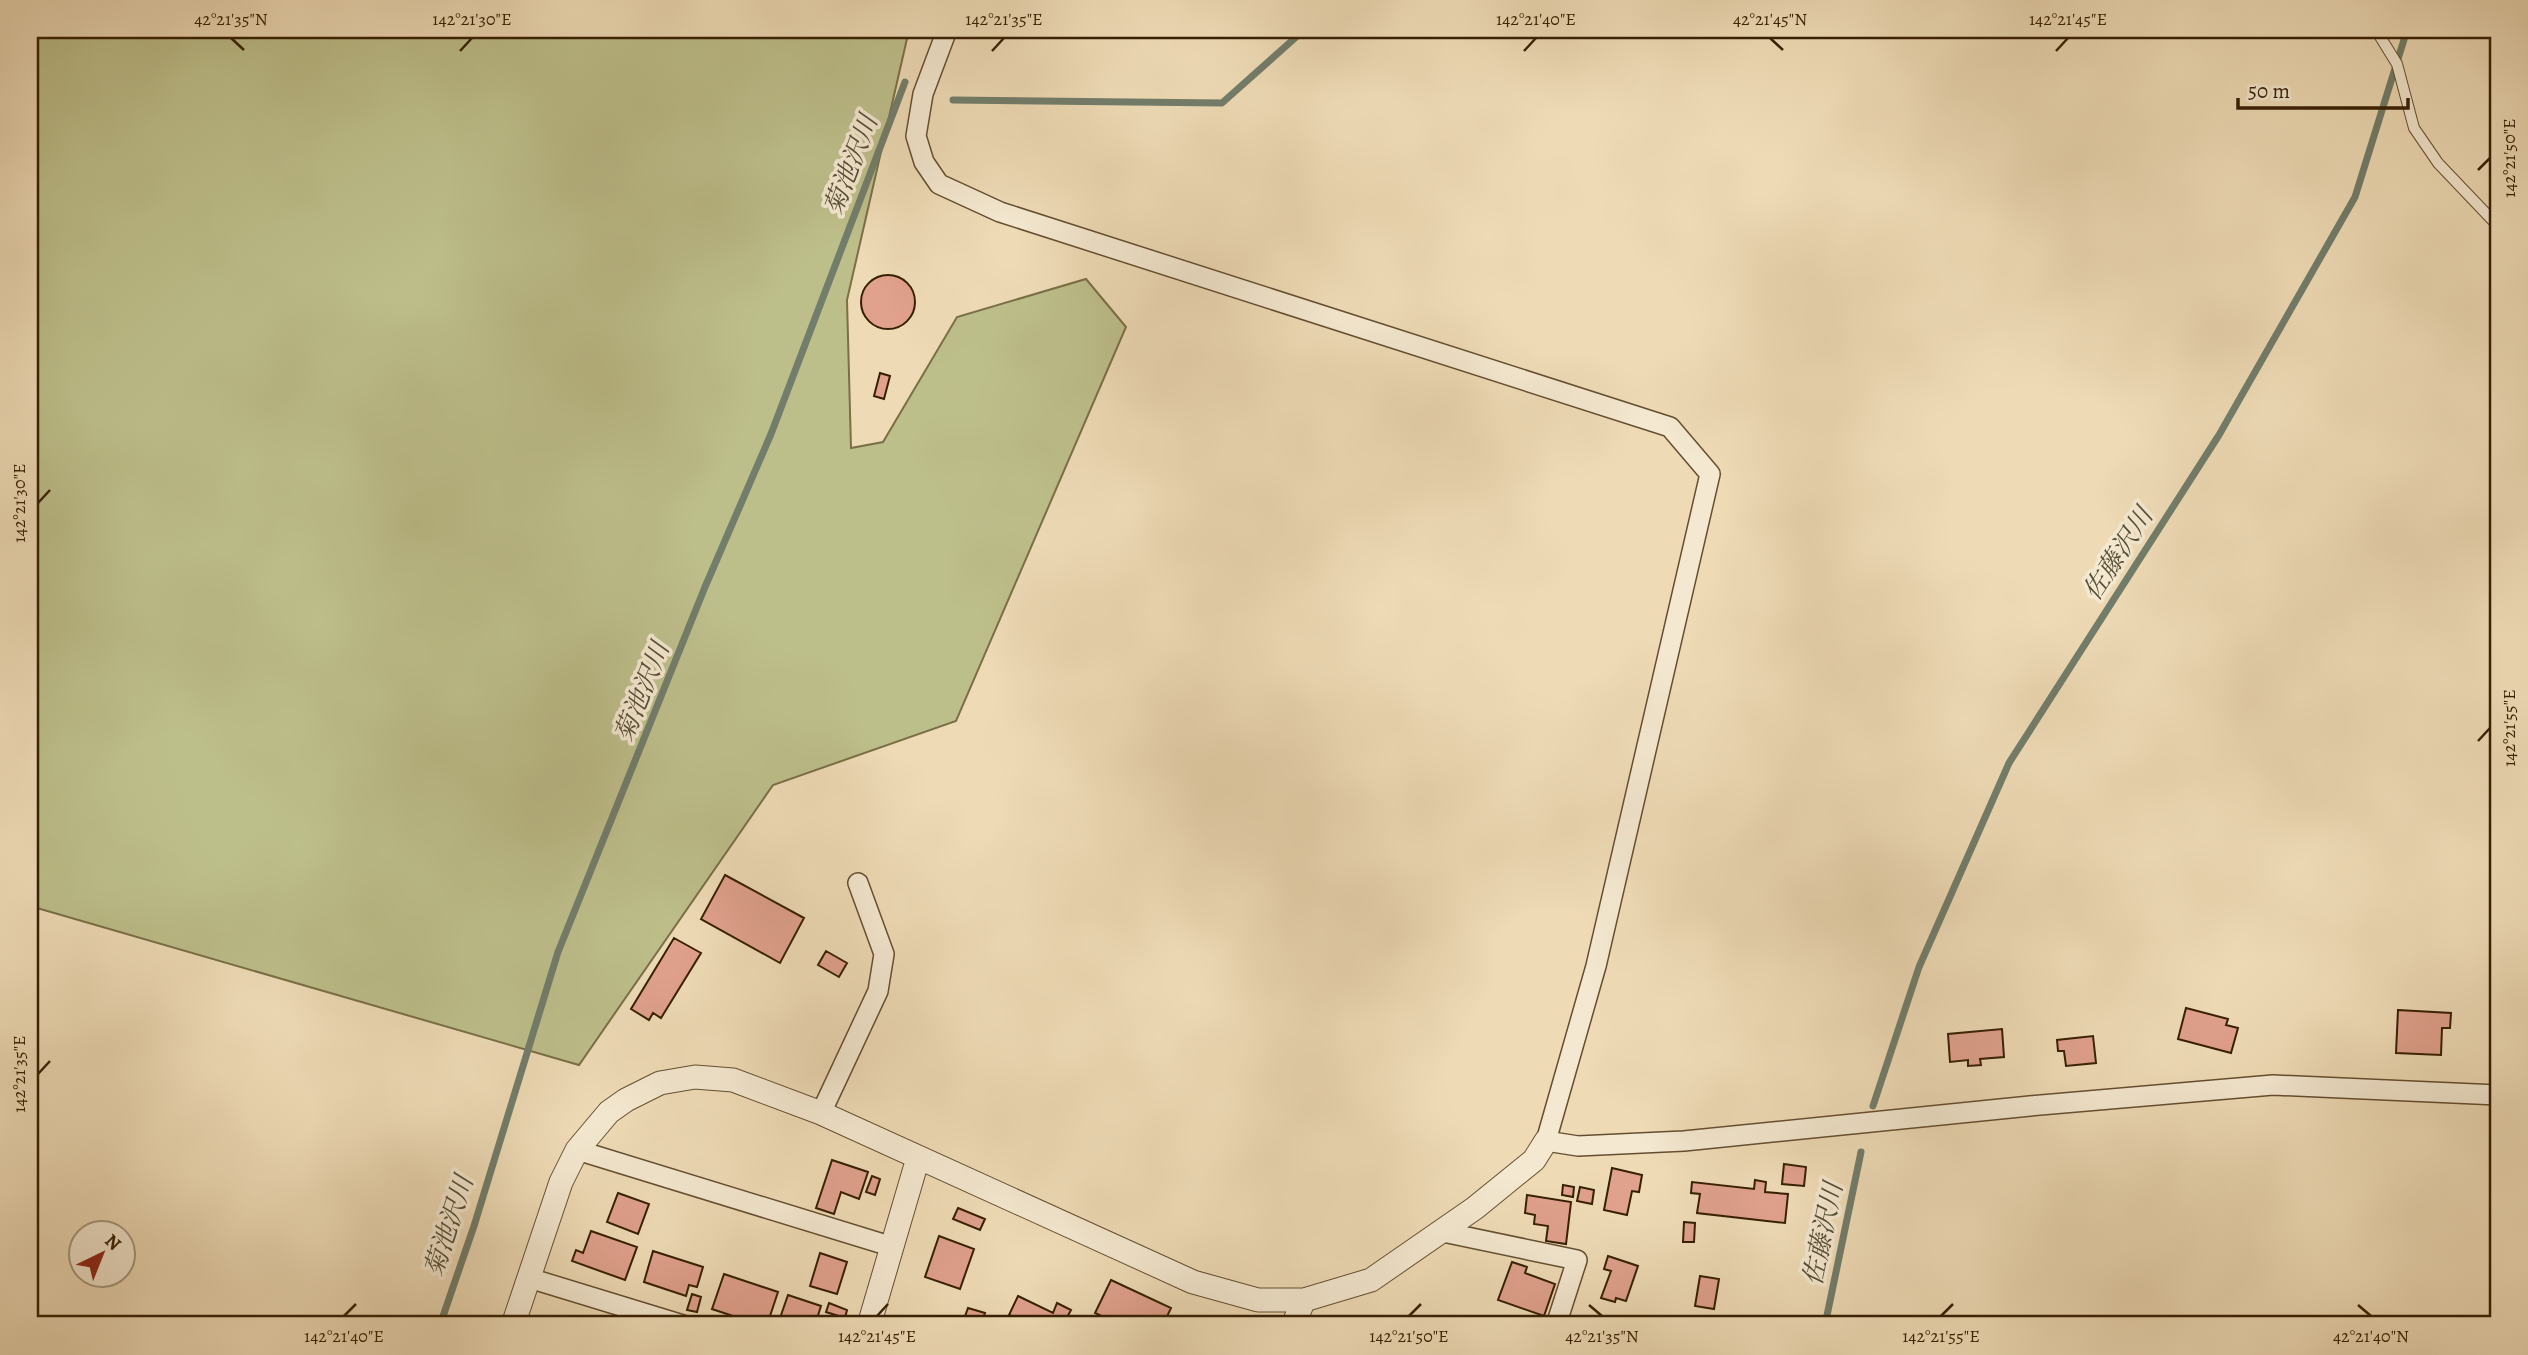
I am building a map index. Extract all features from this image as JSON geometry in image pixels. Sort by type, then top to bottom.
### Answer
[{"type":"street","points":[[513,1325],[561,1182],[577,1150],[609,1112],[660,1083],[677,1079],[695,1077],[733,1080],[821,1113],[1193,1282],[1258,1300],[1304,1300],[1371,1280],[1443,1232],[1534,1160],[1546,1141],[1596,966],[1710,474],[1670,427],[1013,216],[939,184],[924,162],[916,136],[923,94],[947,30]]},
{"type":"street","points":[[821,1113],[878,991],[884,954],[858,883]]},
{"type":"street","points":[[1546,1141],[1578,1146],[1684,1141],[2273,1085],[2498,1095]]},
{"type":"street","points":[[577,1150],[893,1247]]},
{"type":"street","points":[[869,1325],[918,1158]]},
{"type":"street","points":[[1443,1232],[1577,1260],[1556,1325]]},
{"type":"street","points":[[529,1278],[683,1325]]},
{"type":"street","points":[[1293,1325],[1304,1300]]},
{"type":"lane","points":[[2376,30],[2397,64],[2414,128],[2438,163],[2498,226]]},
{"type":"green space","points":[[30,30],[909,30],[847,300],[851,448],[883,442],[957,317],[1086,279],[1126,327],[956,721],[773,785],[579,1065],[30,906]]},
{"type":"building","points":[[888,275],[907,283],[915,302],[907,321],[888,329],[869,321],[861,302],[869,283]]},
{"type":"building","points":[[880,373],[890,376],[884,399],[874,396]]},
{"type":"building","points":[[725,875],[804,918],[780,963],[701,919]]},
{"type":"building","points":[[674,938],[701,953],[661,1018],[653,1013],[649,1020],[631,1009]]},
{"type":"building","points":[[826,951],[847,963],[839,977],[818,965]]},
{"type":"building","points":[[2186,1008],[2228,1019],[2226,1025],[2238,1028],[2231,1053],[2178,1039]]},
{"type":"building","points":[[2398,1010],[2451,1013],[2450,1028],[2442,1028],[2441,1055],[2396,1053]]},
{"type":"building","points":[[2002,1029],[2004,1057],[1980,1059],[1981,1065],[1968,1066],[1968,1060],[1950,1062],[1948,1034]]},
{"type":"building","points":[[2093,1036],[2096,1063],[2066,1066],[2064,1051],[2058,1051],[2057,1040]]},
{"type":"building","points":[[832,1160],[868,1172],[859,1199],[841,1192],[834,1214],[816,1208]]},
{"type":"building","points":[[1784,1164],[1806,1167],[1804,1186],[1782,1184]]},
{"type":"building","points":[[1612,1168],[1642,1175],[1639,1192],[1632,1191],[1627,1215],[1604,1210]]},
{"type":"building","points":[[872,1176],[880,1179],[875,1195],[866,1192]]},
{"type":"building","points":[[1755,1180],[1766,1182],[1765,1192],[1788,1194],[1785,1223],[1697,1213],[1700,1194],[1691,1193],[1692,1182],[1754,1189]]},
{"type":"building","points":[[1563,1185],[1574,1187],[1573,1197],[1562,1195]]},
{"type":"building","points":[[1580,1187],[1594,1190],[1592,1204],[1577,1201]]},
{"type":"building","points":[[618,1193],[649,1204],[638,1234],[607,1222]]},
{"type":"building","points":[[1527,1195],[1571,1202],[1566,1244],[1546,1241],[1548,1226],[1534,1224],[1535,1215],[1525,1213]]},
{"type":"building","points":[[958,1208],[985,1219],[980,1230],[953,1219]]},
{"type":"building","points":[[1684,1222],[1695,1223],[1694,1242],[1683,1242]]},
{"type":"building","points":[[591,1231],[637,1247],[625,1280],[572,1261],[576,1250],[583,1253]]},
{"type":"building","points":[[939,1236],[974,1249],[960,1289],[925,1277]]},
{"type":"building","points":[[653,1251],[703,1267],[697,1287],[689,1285],[686,1296],[644,1282]]},
{"type":"building","points":[[820,1253],[847,1262],[837,1294],[810,1286]]},
{"type":"building","points":[[1608,1256],[1638,1266],[1626,1301],[1616,1298],[1615,1302],[1601,1298],[1611,1271],[1604,1269]]},
{"type":"building","points":[[1512,1262],[1527,1267],[1525,1273],[1555,1284],[1544,1316],[1498,1300]]},
{"type":"building","points":[[724,1274],[778,1292],[767,1325],[712,1309]]},
{"type":"building","points":[[1700,1276],[1719,1279],[1714,1309],[1695,1306]]},
{"type":"building","points":[[1111,1280],[1171,1308],[1163,1325],[1145,1320],[1143,1325],[1121,1325],[1095,1313]]},
{"type":"building","points":[[692,1294],[701,1297],[697,1312],[687,1310]]},
{"type":"building","points":[[788,1295],[821,1306],[815,1325],[804,1325],[780,1318]]},
{"type":"building","points":[[1018,1296],[1053,1313],[1057,1303],[1071,1310],[1063,1325],[1010,1325],[1014,1317],[1009,1315]]},
{"type":"building","points":[[829,1303],[847,1310],[845,1318],[826,1312]]},
{"type":"building","points":[[968,1308],[985,1313],[981,1324],[964,1319]]},
{"type":"building","points":[[1578,1317],[1600,1325],[1575,1325]]},
{"type":"waterway","name":"菊池沢川","points":[[953,100],[1222,103],[1304,30]]},
{"type":"waterway","name":"佐藤沢川","points":[[1873,1106],[1919,967],[2009,763],[2219,435],[2355,197],[2407,30]]},
{"type":"waterway","name":"菊池沢川","points":[[440,1325],[474,1226],[558,952],[705,587],[771,434],[905,82]]},
{"type":"waterway","name":"佐藤沢川","points":[[1825,1325],[1861,1152]]}]
